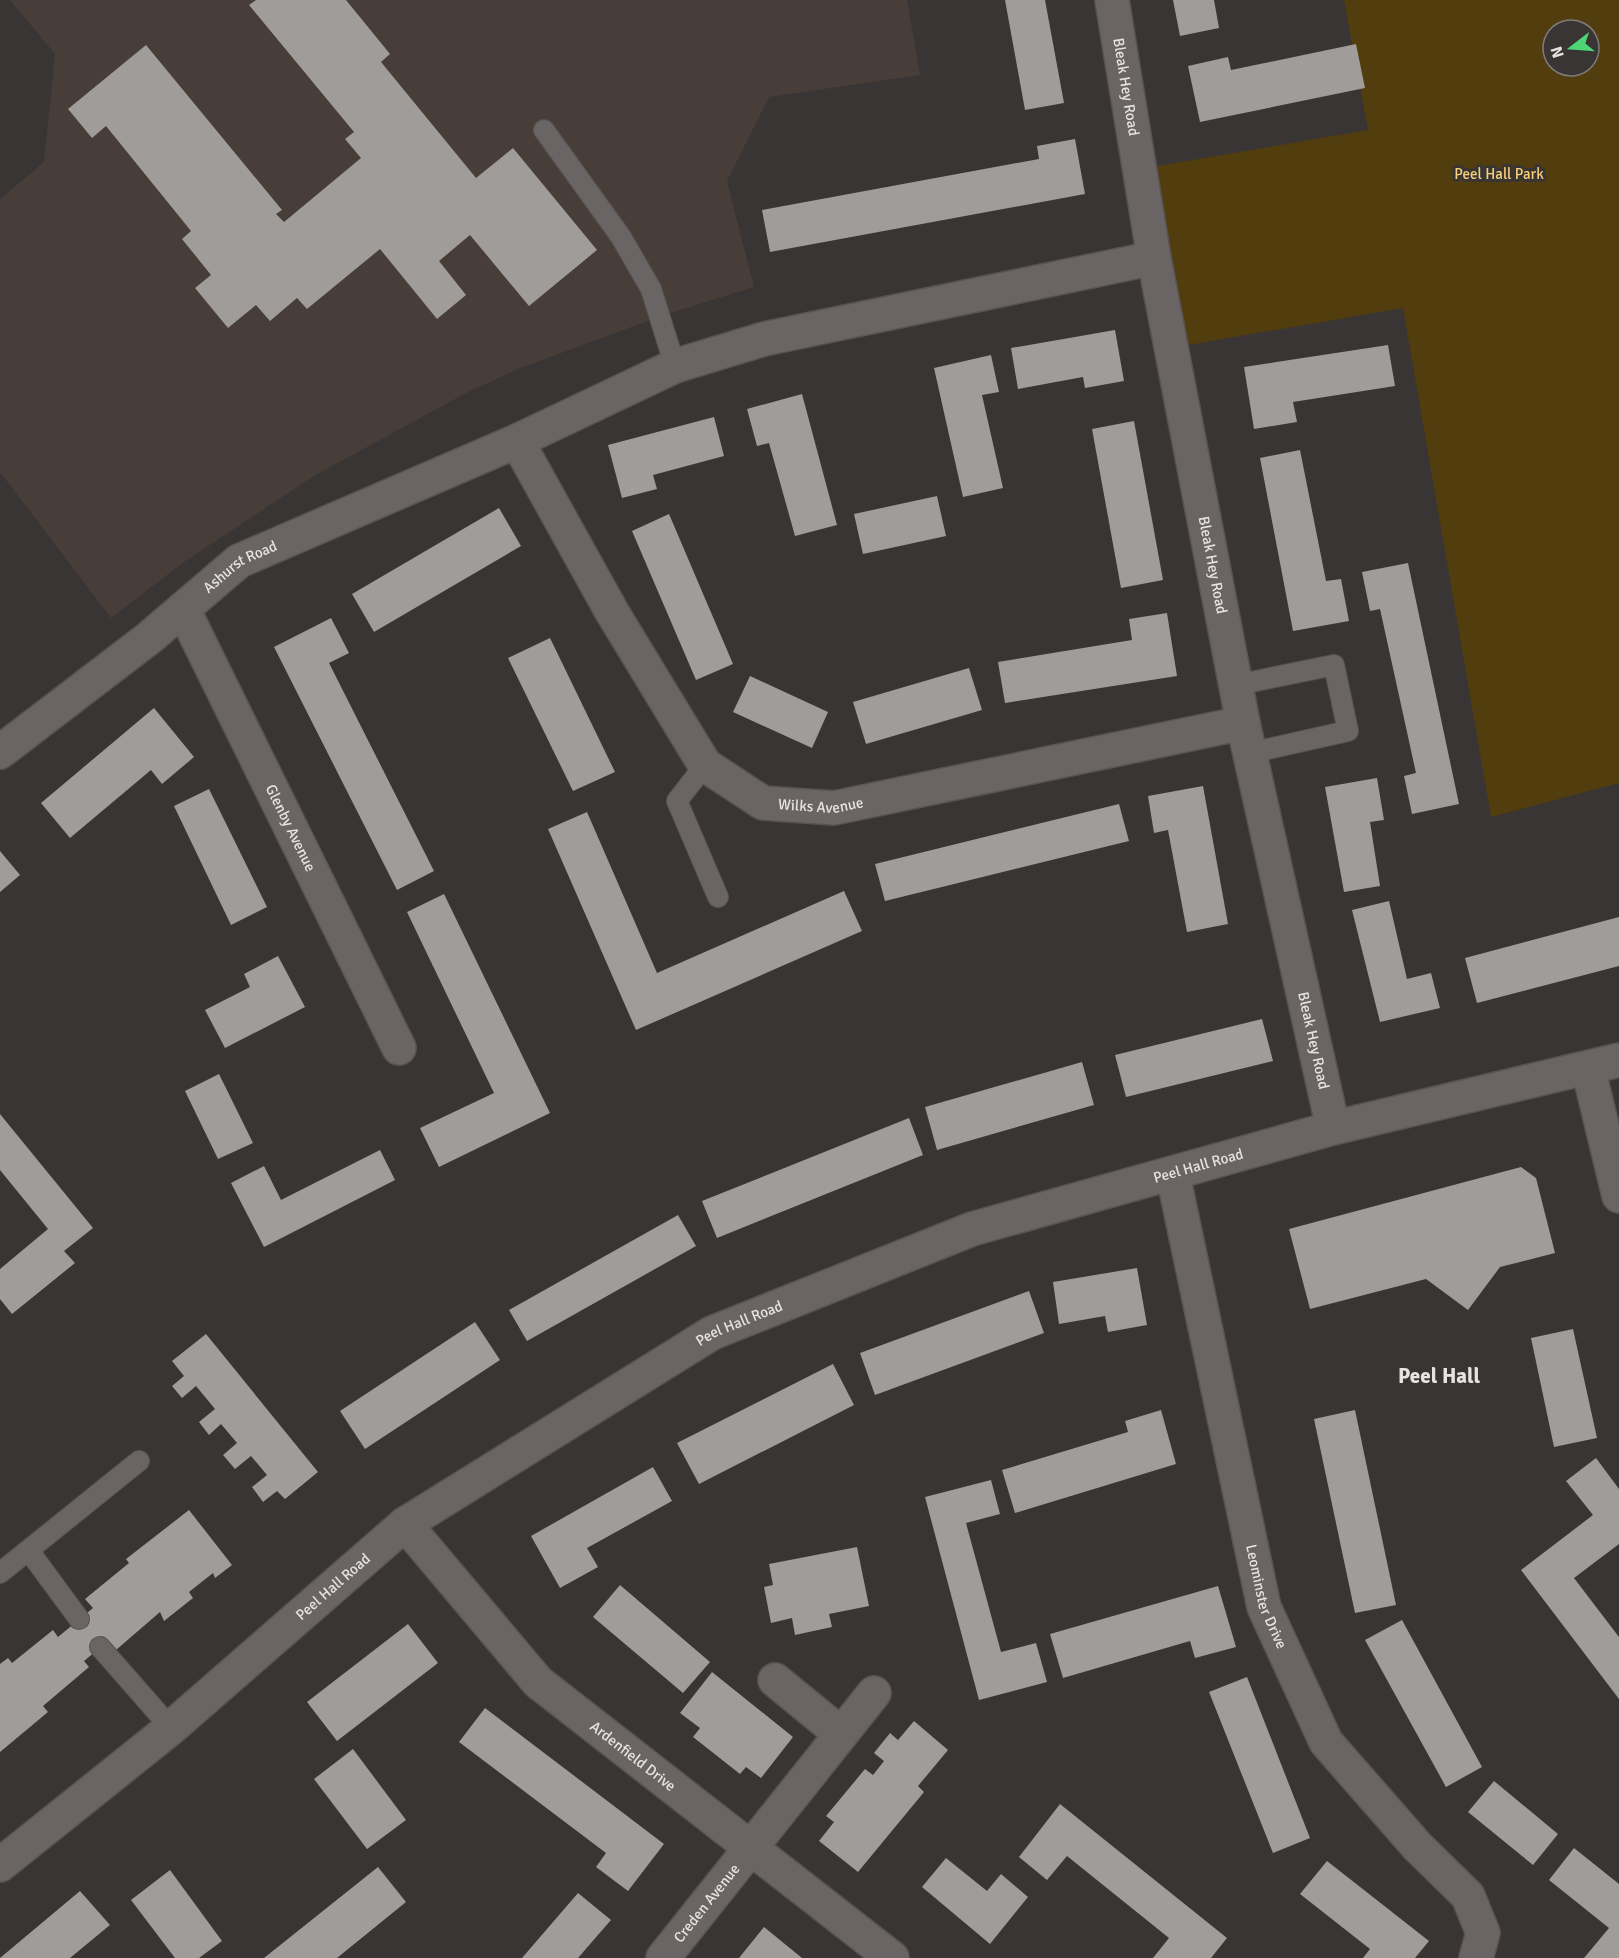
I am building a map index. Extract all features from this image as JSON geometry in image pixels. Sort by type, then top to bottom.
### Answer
[{"type":"street","name":"Bleak Hey Road","points":[[1112,0],[1154,258],[1236,685],[1333,1128]]},
{"type":"street","name":"Ashurst Road","points":[[0,752],[149,638],[239,561],[517,441],[675,366],[764,339],[1154,258]]},
{"type":"street","name":"Wilks Avenue","points":[[517,441],[612,612],[705,765],[763,803],[834,808],[1247,738]]},
{"type":"street","name":"Glenby Avenue","points":[[183,609],[399,1048]]},
{"type":"street","name":"Peel Hall Road","points":[[0,1865],[171,1728],[405,1524],[712,1333],[972,1229],[1173,1175],[1333,1128],[1619,1060]]},
{"type":"street","points":[[1587,1068],[1619,1196]]},
{"type":"street","name":"Leominster Drive","points":[[1173,1175],[1264,1606],[1326,1742],[1417,1846],[1468,1896],[1482,1933],[1476,1958]]},
{"type":"street","name":"Ardenfield Drive","points":[[405,1524],[538,1683],[892,1958]]},
{"type":"street","points":[[775,1680],[841,1734]]},
{"type":"street","name":"Creden Avenue","points":[[663,1958],[874,1694]]},
{"type":"lane","points":[[544,130],[621,237],[651,289],[675,366]]},
{"type":"lane","points":[[1236,685],[1334,665],[1348,731],[1247,738]]},
{"type":"lane","points":[[705,765],[677,801],[718,897]]},
{"type":"lane","points":[[0,1574],[139,1461]]},
{"type":"lane","points":[[29,1551],[80,1619]]},
{"type":"lane","points":[[100,1647],[171,1728]]},
{"type":"shaded area","points":[[10,0],[907,0],[920,75],[769,97],[727,181],[754,287],[664,315],[518,369],[468,392],[312,477],[184,562],[111,618],[0,472],[0,199],[44,162],[55,54]]},
{"type":"green space","name":"Peel Hall Park","points":[[1344,0],[1619,0],[1619,783],[1491,817],[1403,308],[1171,348],[1140,169],[1368,130]]},
{"type":"building","points":[[256,0],[346,0],[390,54],[381,62],[476,178],[513,148],[597,250],[529,306],[470,235],[439,261],[466,295],[437,319],[380,249],[307,309],[297,298],[270,321],[256,305],[228,328],[195,288],[211,275],[182,239],[191,231],[106,126],[92,138],[68,109],[146,45],[282,210],[276,214],[284,222],[361,158],[345,139],[354,132],[249,5]]},
{"type":"building","points":[[1005,0],[1045,0],[1064,103],[1025,110]]},
{"type":"building","points":[[1173,0],[1214,0],[1219,28],[1180,36]]},
{"type":"building","points":[[1356,44],[1365,88],[1200,122],[1188,66],[1228,57],[1231,70]]},
{"type":"building","points":[[1075,139],[1085,194],[770,252],[762,210],[1039,159],[1037,146]]},
{"type":"building","points":[[1115,330],[1124,381],[1085,388],[1083,377],[1018,389],[1011,348]]},
{"type":"building","points":[[1388,345],[1395,386],[1293,402],[1297,422],[1254,429],[1244,367]]},
{"type":"building","points":[[991,355],[999,392],[982,395],[1003,488],[963,497],[934,368]]},
{"type":"building","points":[[802,394],[837,525],[795,536],[769,443],[757,446],[747,409]]},
{"type":"building","points":[[714,417],[724,456],[653,475],[657,489],[622,498],[608,445]]},
{"type":"building","points":[[1134,421],[1163,580],[1121,588],[1092,429]]},
{"type":"building","points":[[1300,450],[1326,581],[1341,579],[1349,621],[1293,631],[1260,458]]},
{"type":"building","points":[[937,496],[946,536],[863,554],[854,514]]},
{"type":"building","points":[[499,508],[521,546],[374,632],[352,594]]},
{"type":"building","points":[[669,514],[733,664],[696,680],[632,531]]},
{"type":"building","points":[[1408,563],[1459,804],[1412,814],[1404,776],[1416,773],[1380,609],[1370,611],[1362,572]]},
{"type":"building","points":[[1167,613],[1177,676],[1005,703],[998,662],[1132,640],[1129,619]]},
{"type":"building","points":[[331,618],[349,653],[329,663],[434,871],[397,890],[274,647]]},
{"type":"building","points":[[550,638],[615,772],[573,791],[508,658]]},
{"type":"building","points":[[969,668],[982,710],[866,744],[853,702]]},
{"type":"building","points":[[750,676],[828,712],[812,748],[733,712]]},
{"type":"building","points":[[154,708],[194,757],[162,784],[151,770],[70,838],[41,803]]},
{"type":"building","points":[[1377,778],[1384,820],[1370,822],[1380,886],[1344,892],[1325,787]]},
{"type":"building","points":[[1203,786],[1228,924],[1187,932],[1168,830],[1154,833],[1148,796]]},
{"type":"building","points":[[209,789],[267,907],[231,925],[174,806]]},
{"type":"building","points":[[1119,804],[1129,841],[885,901],[875,864]]},
{"type":"building","points":[[587,812],[657,973],[844,891],[862,931],[636,1030],[548,829]]},
{"type":"building","points":[[0,851],[20,875],[0,892]]},
{"type":"building","points":[[444,894],[550,1113],[439,1167],[420,1128],[494,1093],[407,912]]},
{"type":"building","points":[[1389,901],[1407,979],[1431,973],[1440,1008],[1380,1022],[1352,910]]},
{"type":"building","points":[[1619,917],[1619,966],[1477,1003],[1465,958]]},
{"type":"building","points":[[278,956],[305,1007],[225,1048],[205,1010],[250,987],[244,974]]},
{"type":"building","points":[[1262,1019],[1273,1061],[1126,1097],[1115,1055]]},
{"type":"building","points":[[1082,1062],[1094,1105],[937,1150],[925,1107]]},
{"type":"building","points":[[219,1074],[253,1143],[218,1159],[185,1091]]},
{"type":"building","points":[[0,1114],[93,1228],[64,1251],[75,1263],[12,1314],[0,1299],[0,1269],[48,1229],[0,1170]]},
{"type":"building","points":[[909,1118],[923,1155],[717,1238],[702,1201]]},
{"type":"building","points":[[380,1150],[395,1180],[264,1247],[231,1183],[264,1166],[281,1200]]},
{"type":"building","points":[[1521,1167],[1536,1178],[1555,1253],[1500,1267],[1468,1310],[1426,1279],[1310,1309],[1289,1229]]},
{"type":"building","points":[[678,1215],[696,1246],[527,1341],[509,1310]]},
{"type":"building","points":[[1137,1268],[1147,1325],[1108,1332],[1105,1316],[1059,1324],[1053,1282]]},
{"type":"building","points":[[1029,1291],[1044,1333],[875,1395],[860,1353]]},
{"type":"building","points":[[475,1322],[500,1360],[365,1449],[340,1411]]},
{"type":"building","points":[[1573,1329],[1597,1438],[1554,1447],[1531,1338]]},
{"type":"building","points":[[206,1334],[318,1472],[285,1499],[277,1491],[263,1502],[252,1487],[267,1475],[251,1456],[235,1469],[223,1455],[237,1443],[221,1424],[209,1435],[199,1422],[215,1409],[196,1386],[182,1398],[172,1386],[184,1376],[172,1361]]},
{"type":"building","points":[[833,1364],[854,1405],[699,1484],[677,1443]]},
{"type":"building","points":[[1161,1410],[1176,1464],[1015,1513],[1002,1470],[1128,1432],[1125,1421]]},
{"type":"building","points":[[1355,1410],[1396,1605],[1355,1613],[1314,1419]]},
{"type":"building","points":[[1596,1458],[1619,1489],[1619,1544],[1574,1578],[1619,1637],[1619,1699],[1521,1570],[1593,1515],[1566,1481]]},
{"type":"building","points":[[653,1467],[672,1501],[587,1548],[598,1567],[560,1588],[531,1536]]},
{"type":"building","points":[[991,1480],[1000,1514],[966,1523],[1001,1652],[1036,1643],[1047,1682],[979,1700],[925,1497]]},
{"type":"building","points":[[189,1510],[232,1565],[215,1578],[213,1573],[189,1592],[193,1598],[164,1621],[160,1612],[116,1650],[108,1641],[84,1661],[89,1667],[43,1706],[48,1712],[0,1752],[0,1664],[8,1658],[12,1663],[53,1630],[58,1637],[93,1608],[85,1599],[129,1563],[126,1559]]},
{"type":"building","points":[[857,1547],[869,1606],[829,1614],[832,1627],[795,1635],[792,1618],[771,1623],[764,1587],[773,1585],[769,1564]]},
{"type":"building","points":[[620,1585],[710,1662],[683,1693],[593,1617]]},
{"type":"building","points":[[1218,1586],[1236,1647],[1195,1658],[1190,1641],[1063,1678],[1050,1634]]},
{"type":"building","points":[[1402,1620],[1482,1767],[1446,1787],[1365,1640]]},
{"type":"building","points":[[408,1624],[438,1663],[337,1741],[307,1702]]},
{"type":"building","points":[[712,1672],[793,1737],[761,1778],[746,1767],[740,1774],[693,1737],[700,1728],[680,1713]]},
{"type":"building","points":[[1247,1677],[1310,1838],[1273,1853],[1209,1692]]},
{"type":"building","points":[[485,1708],[664,1844],[628,1891],[596,1867],[606,1853],[459,1742]]},
{"type":"building","points":[[914,1721],[948,1750],[918,1786],[924,1792],[858,1872],[819,1841],[834,1822],[826,1816],[865,1769],[873,1775],[884,1761],[874,1753],[890,1733],[898,1740]]},
{"type":"building","points":[[353,1749],[406,1820],[367,1849],[314,1779]]},
{"type":"building","points":[[1494,1781],[1558,1834],[1533,1865],[1468,1812]]},
{"type":"building","points":[[1060,1804],[1227,1938],[1211,1958],[1153,1958],[1169,1938],[1067,1856],[1047,1880],[1019,1857]]},
{"type":"building","points":[[1574,1848],[1619,1884],[1619,1958],[1584,1958],[1609,1928],[1549,1880]]},
{"type":"building","points":[[946,1858],[987,1891],[1001,1874],[1028,1897],[990,1944],[922,1887]]},
{"type":"building","points":[[1327,1861],[1429,1941],[1415,1958],[1363,1958],[1370,1949],[1300,1894]]},
{"type":"building","points":[[378,1867],[406,1902],[337,1958],[264,1958]]},
{"type":"building","points":[[170,1870],[222,1941],[199,1958],[175,1958],[131,1900]]},
{"type":"building","points":[[80,1891],[110,1925],[70,1958],[0,1958]]},
{"type":"building","points":[[578,1893],[611,1920],[578,1958],[522,1958]]},
{"type":"building","points":[[764,1927],[802,1958],[739,1958]]},
{"type":"district","name":"Peel Hall","points":[[1439,1376]]}]
